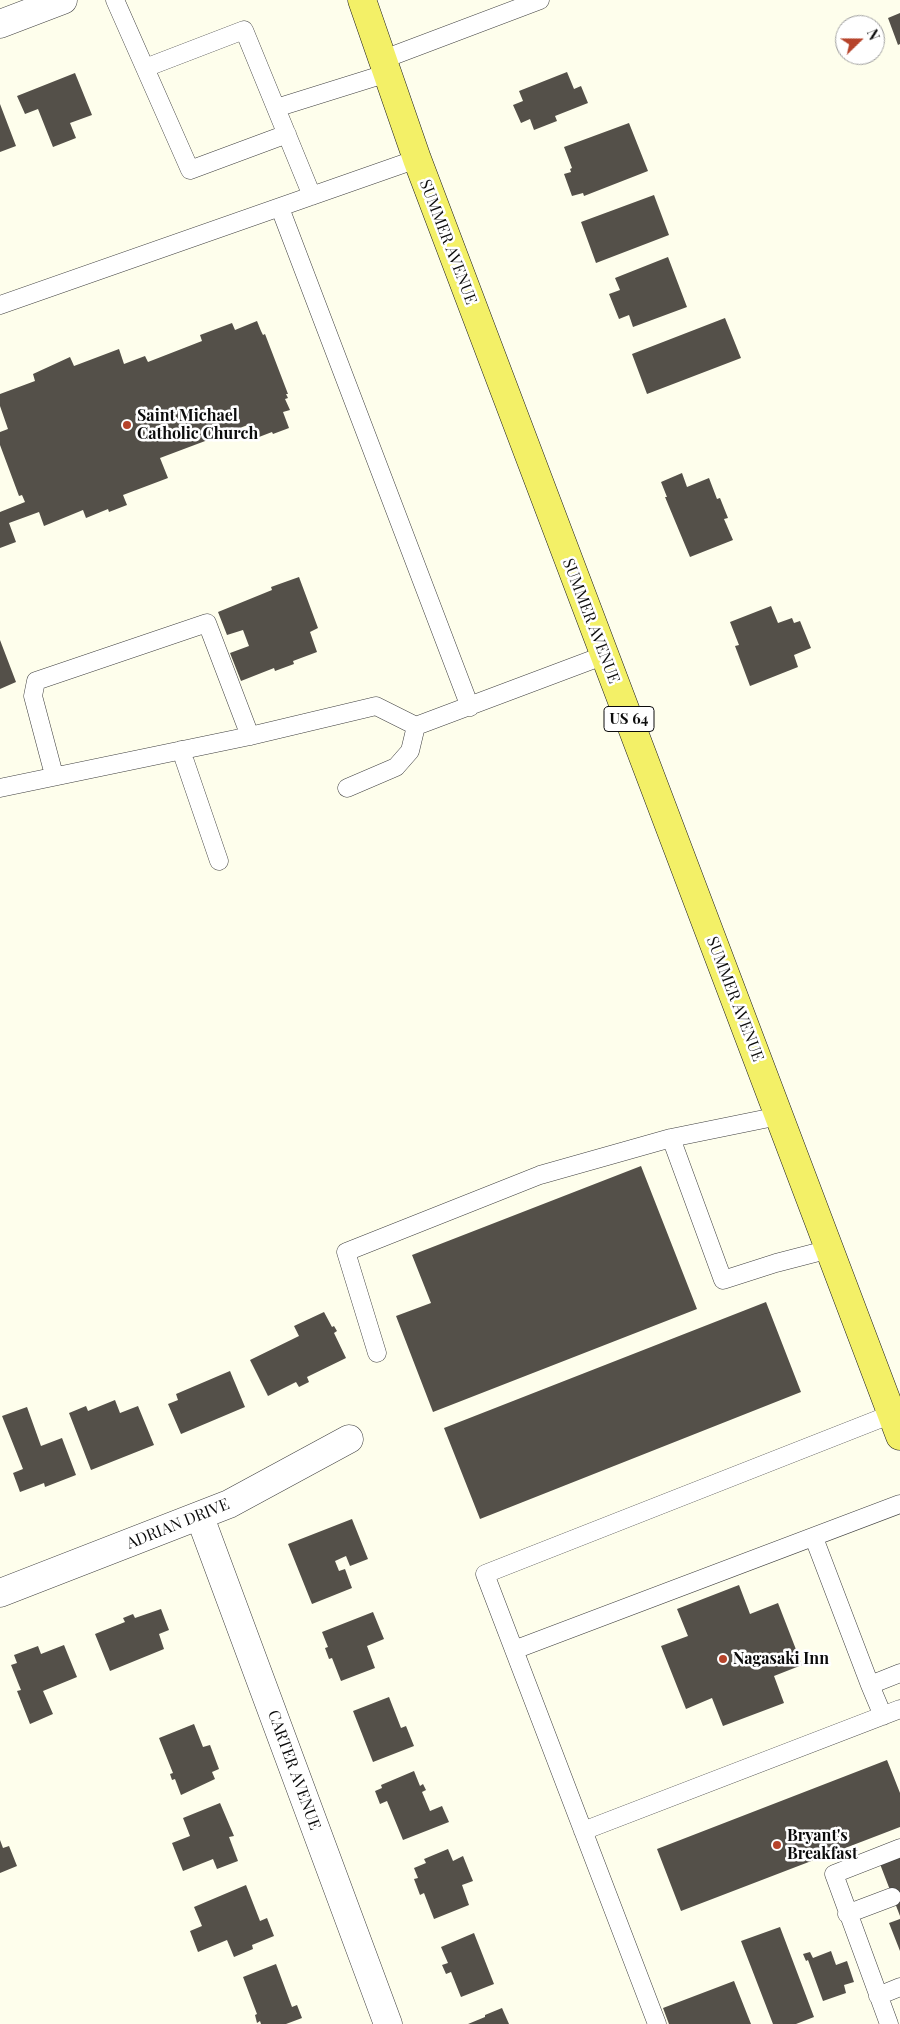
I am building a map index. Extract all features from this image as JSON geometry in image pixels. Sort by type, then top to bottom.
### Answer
[{"type":"main road","name":"SUMMER AVENUE","points":[[362,0],[417,159],[896,1425]]},
{"type":"street","points":[[0,24],[64,0]]},
{"type":"street","name":"ADRIAN DRIVE","points":[[0,1593],[200,1517],[229,1504],[349,1439]]},
{"type":"street","name":"CARTER AVENUE","points":[[200,1517],[388,2024]]},
{"type":"lane","points":[[115,0],[190,170],[287,134]]},
{"type":"lane","points":[[276,108],[386,66],[500,7],[540,0]]},
{"type":"lane","points":[[144,68],[244,30],[312,196]]},
{"type":"lane","points":[[0,305],[417,159]]},
{"type":"lane","points":[[280,208],[470,707]]},
{"type":"lane","points":[[54,775],[33,696],[36,681],[206,623],[250,736]]},
{"type":"lane","points":[[0,788],[54,775],[250,736],[376,706],[416,726],[605,656]]},
{"type":"lane","points":[[347,788],[396,767],[410,752],[416,726]]},
{"type":"lane","points":[[181,750],[219,861]]},
{"type":"lane","points":[[377,1353],[346,1252],[540,1176],[671,1138],[779,1116]]},
{"type":"lane","points":[[671,1138],[723,1280],[776,1263],[830,1249]]},
{"type":"lane","points":[[657,2024],[485,1574],[896,1425]]},
{"type":"lane","points":[[514,1650],[900,1504]]},
{"type":"lane","points":[[814,1538],[883,1716]]},
{"type":"lane","points":[[870,1685],[900,1673]]},
{"type":"lane","points":[[583,1832],[900,1709]]},
{"type":"lane","points":[[889,2024],[847,1914],[834,1874],[900,1848]]},
{"type":"lane","points":[[847,1914],[892,1897]]},
{"type":"lane","points":[[878,1996],[900,1987]]},
{"type":"building","points":[[900,13],[900,44],[898,45],[888,18]]},
{"type":"building","points":[[567,72],[574,89],[581,86],[588,103],[555,116],[557,121],[534,130],[530,119],[521,123],[513,105],[523,101],[519,91]]},
{"type":"building","points":[[75,73],[92,115],[70,123],[76,138],[53,147],[38,109],[25,114],[17,96]]},
{"type":"building","points":[[0,104],[16,146],[0,152]]},
{"type":"building","points":[[629,123],[648,171],[584,196],[583,193],[572,196],[564,174],[571,172],[570,169],[572,168],[564,147]]},
{"type":"building","points":[[654,195],[669,235],[596,263],[581,222]]},
{"type":"building","points":[[668,257],[687,307],[633,327],[629,315],[619,319],[609,294],[620,290],[615,278]]},
{"type":"building","points":[[725,318],[741,358],[647,394],[632,354]]},
{"type":"building","name":"Saint Michael Catholic Church","points":[[257,321],[263,335],[265,334],[288,394],[286,394],[288,398],[285,399],[290,410],[283,412],[289,428],[259,437],[253,423],[160,458],[168,478],[123,495],[127,505],[109,512],[108,509],[86,518],[83,510],[44,526],[39,512],[9,523],[16,542],[0,548],[0,512],[25,502],[22,495],[19,496],[0,445],[0,432],[8,429],[0,406],[0,394],[35,381],[33,374],[70,357],[74,366],[119,349],[124,364],[145,356],[148,362],[202,341],[200,335],[232,323],[235,330]]},
{"type":"building","points":[[682,473],[687,487],[709,478],[717,499],[720,498],[728,518],[724,519],[733,540],[690,557],[665,497],[667,497],[661,482]]},
{"type":"building","points":[[299,577],[318,628],[310,632],[317,652],[293,661],[294,664],[275,671],[274,668],[241,681],[230,653],[249,646],[243,630],[227,635],[218,612],[272,590],[271,587]]},
{"type":"building","points":[[771,606],[778,623],[792,618],[794,623],[800,621],[811,648],[794,655],[798,667],[750,686],[735,646],[739,645],[730,622]]},
{"type":"building","points":[[0,640],[16,682],[0,689]]},
{"type":"building","points":[[641,1166],[697,1309],[433,1412],[396,1316],[431,1303],[412,1255]]},
{"type":"building","points":[[766,1302],[801,1392],[480,1519],[444,1428]]},
{"type":"building","points":[[324,1312],[332,1327],[334,1326],[337,1331],[334,1333],[346,1358],[307,1377],[309,1382],[299,1387],[296,1382],[268,1396],[250,1360],[299,1336],[294,1326]]},
{"type":"building","points":[[230,1371],[245,1407],[181,1434],[168,1404],[178,1400],[176,1394]]},
{"type":"building","points":[[115,1400],[120,1413],[138,1406],[154,1445],[91,1470],[69,1413],[86,1406],[88,1411]]},
{"type":"building","points":[[27,1407],[41,1446],[62,1438],[76,1475],[45,1487],[44,1483],[20,1492],[13,1473],[23,1469],[2,1416]]},
{"type":"building","points":[[352,1519],[368,1559],[350,1566],[346,1556],[335,1561],[339,1571],[345,1569],[352,1588],[312,1604],[288,1544]]},
{"type":"building","points":[[739,1585],[750,1614],[778,1603],[802,1665],[774,1676],[784,1703],[723,1726],[712,1698],[686,1709],[661,1646],[688,1636],[677,1609]]},
{"type":"building","points":[[161,1609],[169,1630],[159,1634],[164,1649],[110,1671],[95,1634],[125,1622],[123,1618],[133,1614],[135,1618]]},
{"type":"building","points":[[373,1612],[384,1639],[367,1646],[375,1668],[341,1681],[332,1658],[329,1659],[325,1648],[328,1647],[322,1632]]},
{"type":"building","points":[[64,1645],[77,1677],[43,1691],[53,1714],[30,1724],[17,1691],[21,1690],[11,1665],[17,1663],[14,1655],[38,1646],[41,1654]]},
{"type":"building","points":[[389,1697],[401,1728],[406,1726],[414,1746],[373,1762],[353,1711]]},
{"type":"building","points":[[194,1724],[203,1747],[210,1745],[219,1769],[212,1772],[215,1779],[181,1795],[175,1779],[172,1780],[170,1774],[173,1773],[159,1738]]},
{"type":"building","points":[[887,1760],[900,1793],[900,1827],[681,1911],[657,1849]]},
{"type":"building","points":[[414,1771],[420,1786],[423,1784],[426,1790],[422,1792],[430,1811],[442,1806],[449,1822],[403,1840],[387,1801],[380,1804],[375,1791],[382,1788],[381,1785]]},
{"type":"building","points":[[220,1803],[234,1836],[229,1837],[238,1861],[217,1869],[213,1859],[183,1871],[172,1843],[190,1836],[183,1818]]},
{"type":"building","points":[[0,1840],[3,1848],[9,1846],[17,1866],[0,1873]]},
{"type":"building","points":[[448,1849],[453,1861],[463,1856],[473,1881],[462,1885],[469,1905],[434,1919],[424,1893],[420,1895],[414,1879],[418,1878],[414,1868],[426,1863],[424,1859]]},
{"type":"building","points":[[900,1856],[900,1916],[880,1864]]},
{"type":"building","points":[[246,1885],[260,1921],[267,1918],[274,1936],[252,1945],[253,1949],[234,1957],[227,1940],[198,1952],[190,1931],[202,1926],[194,1907]]},
{"type":"building","points":[[900,1919],[900,1951],[889,1923]]},
{"type":"building","points":[[780,1927],[814,2017],[796,2024],[773,2024],[741,1941]]},
{"type":"building","points":[[474,1933],[494,1984],[461,1997],[451,1972],[446,1974],[442,1965],[448,1963],[441,1947]]},
{"type":"building","points":[[831,1951],[836,1965],[847,1961],[854,1982],[844,1985],[846,1993],[823,2001],[808,1960],[806,1961],[803,1954],[810,1952],[813,1958]]},
{"type":"building","points":[[276,1964],[292,2007],[297,2005],[302,2018],[286,2024],[261,2024],[260,2021],[257,2023],[255,2015],[257,2014],[243,1977]]},
{"type":"building","points":[[734,1981],[751,2024],[669,2024],[663,2008]]},
{"type":"building","points":[[502,2008],[509,2024],[468,2024],[485,2017],[485,2015]]},
{"type":"place","name":"Saint Michael Catholic Church","points":[[127,425]]},
{"type":"place","name":"Nagasaki Inn","points":[[723,1659]]},
{"type":"place","name":"Bryant's Breakfast","points":[[777,1845]]}]
